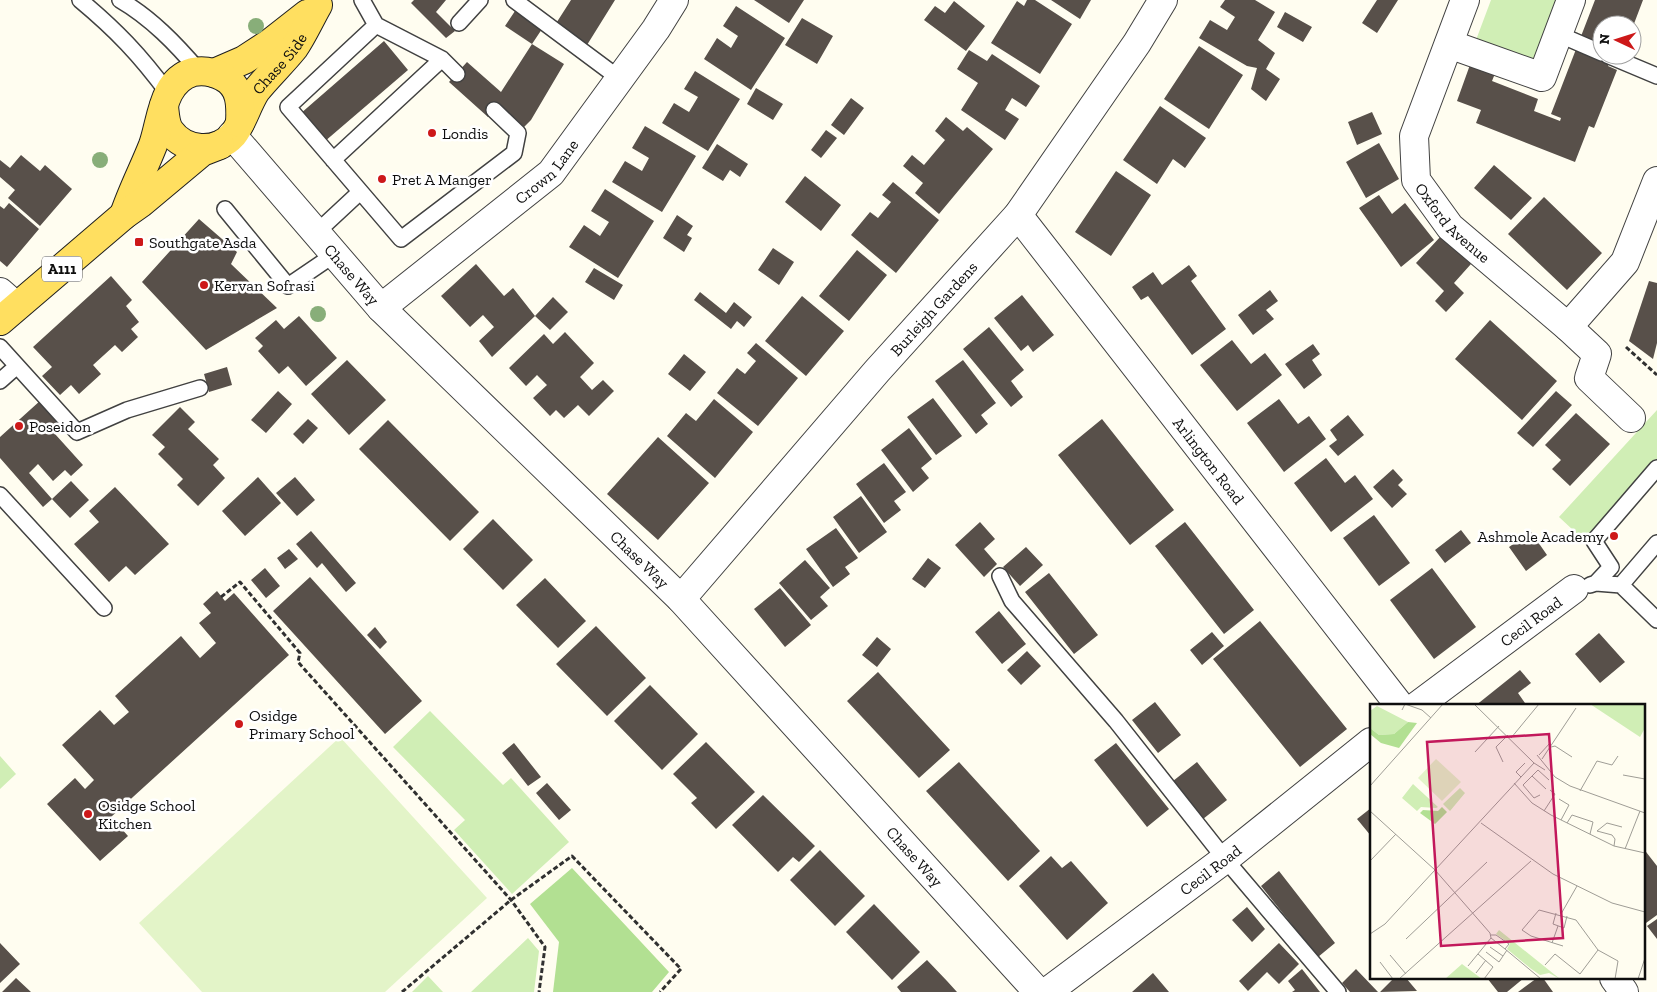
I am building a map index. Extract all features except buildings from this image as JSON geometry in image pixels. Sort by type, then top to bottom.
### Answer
[{"type":"main road","name":"Chase Side","points":[[206,72],[244,60],[270,43],[321,3]]},
{"type":"main road","name":"Chase Side","points":[[231,134],[256,92],[295,47],[321,3]]},
{"type":"main road","points":[[206,72],[225,78],[234,86],[241,105],[231,134],[200,149],[181,142],[170,131],[166,122],[166,99],[177,81],[187,74],[206,72]]},
{"type":"main road","name":"A111","points":[[124,215],[153,142],[166,99]]},
{"type":"main road","name":"A111","points":[[5,307],[57,274],[124,215],[141,204],[202,152],[231,134]]},
{"type":"street","name":"Crown Lane","points":[[381,308],[551,173],[656,29],[674,0]]},
{"type":"street","name":"Burleigh Gardens","points":[[681,599],[877,371],[1018,215],[1137,43],[1163,0]]},
{"type":"street","points":[[1449,44],[1542,77],[1572,0]]},
{"type":"street","name":"Oxford Avenue","points":[[1462,2],[1449,44],[1414,136],[1416,180],[1450,227],[1568,327],[1596,354],[1589,378],[1631,418]]},
{"type":"street","name":"Chase Way","points":[[231,134],[381,308],[681,599],[1038,992]]},
{"type":"street","points":[[1568,327],[1625,262],[1657,181]]},
{"type":"street","name":"Arlington Road","points":[[1018,215],[1398,704]]},
{"type":"street","name":"Cecil Road","points":[[1420,704],[1585,586]]},
{"type":"street","name":"Cecil Road","points":[[1047,992],[1225,859],[1370,743]]},
{"type":"street","points":[[1615,980],[1624,992]]},
{"type":"lane","points":[[80,0],[117,32],[134,50],[166,99]]},
{"type":"lane","points":[[120,0],[135,9],[206,72]]},
{"type":"lane","points":[[362,0],[376,25],[442,59],[457,74]]},
{"type":"lane","points":[[459,23],[480,0]]},
{"type":"lane","points":[[514,0],[620,79]]},
{"type":"lane","points":[[376,25],[288,107],[401,239],[514,153],[518,133],[494,110]]},
{"type":"lane","points":[[1558,34],[1592,49]]},
{"type":"lane","points":[[333,160],[442,59]]},
{"type":"lane","points":[[1631,65],[1657,76]]},
{"type":"lane","points":[[317,232],[360,192]]},
{"type":"lane","points":[[225,209],[288,286],[335,254]]},
{"type":"lane","points":[[0,347],[77,432],[127,410],[200,388]]},
{"type":"lane","points":[[0,381],[17,366]]},
{"type":"lane","points":[[1585,586],[1612,567],[1594,541],[1657,468]]},
{"type":"lane","points":[[0,496],[104,608]]},
{"type":"lane","points":[[1621,585],[1657,543]]},
{"type":"lane","points":[[1000,576],[1012,601],[1116,721],[1225,859],[1338,992]]},
{"type":"lane","points":[[1585,586],[1621,585],[1657,620]]},
{"type":"path","points":[[222,597],[240,582],[300,653],[298,662],[511,900],[545,947],[540,992]]},
{"type":"path","points":[[402,992],[511,900],[572,856],[681,969],[660,992]]},
{"type":"green space","points":[[1491,0],[1561,0],[1536,64],[1476,40]]},
{"type":"green space","points":[[1657,410],[1657,459],[1588,544],[1559,517]]},
{"type":"green space","points":[[430,711],[503,785],[511,778],[569,842],[512,894],[454,830],[465,820],[393,747]]},
{"type":"green space","points":[[340,737],[487,898],[385,992],[202,992],[139,923]]},
{"type":"green space","points":[[0,756],[16,774],[0,789]]},
{"type":"green space","points":[[572,868],[669,972],[652,992],[553,992],[559,942],[530,904]]},
{"type":"green space","points":[[528,938],[539,951],[534,992],[471,992]]},
{"type":"green space","points":[[428,976],[443,992],[412,992]]},
{"type":"place","name":"Londis","points":[[432,133]]},
{"type":"place","name":"Pret A Manger","points":[[382,179]]},
{"type":"place","name":"Southgate Asda","points":[[139,242]]},
{"type":"place","name":"Kervan Sofrasi","points":[[204,285]]},
{"type":"place","name":"Poseidon","points":[[19,426]]},
{"type":"place","name":"Ashmole Academy","points":[[1614,536]]},
{"type":"place","name":"Osidge Primary School","points":[[239,724]]},
{"type":"place","name":"Osidge School Kitchen","points":[[88,814]]}]
